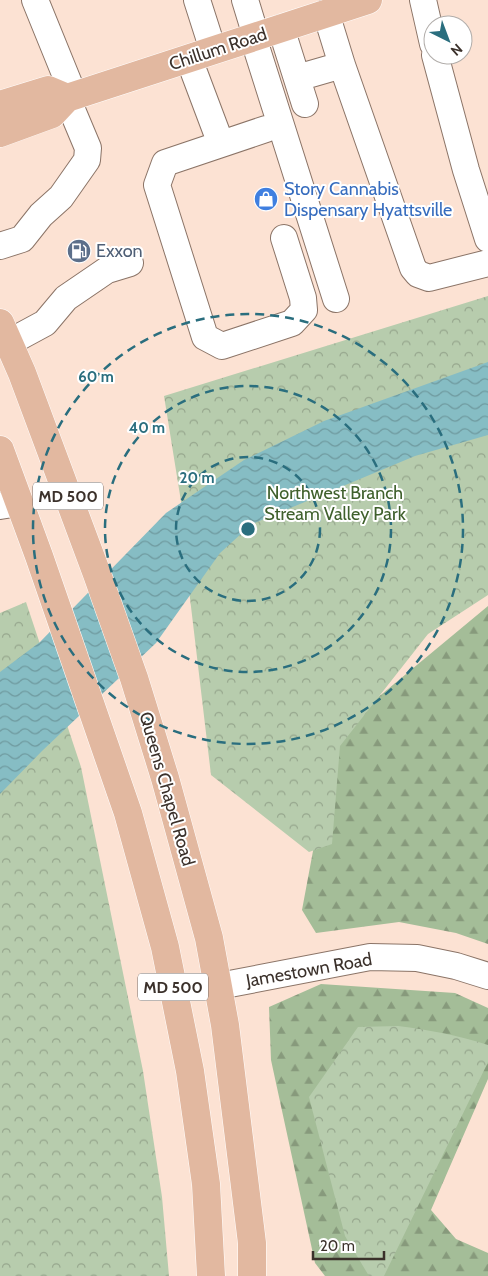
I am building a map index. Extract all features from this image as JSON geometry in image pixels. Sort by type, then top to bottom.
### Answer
[{"type":"main road","name":"Chillum Road","points":[[0,133],[52,114],[70,97],[368,0]]},
{"type":"main road","points":[[0,105],[48,90],[70,97]]},
{"type":"main road","name":"Queens Chapel Road","points":[[4,333],[22,373],[134,678],[165,778],[209,938],[225,1025],[251,1234],[252,1276]]},
{"type":"main road","name":"MD 500","points":[[2,460],[10,504],[59,615],[128,813],[169,966],[190,1071],[206,1184],[211,1276]]},
{"type":"street","points":[[0,246],[22,239],[41,215],[61,196],[87,160],[88,148],[35,0]]},
{"type":"street","points":[[197,0],[201,54],[221,144]]},
{"type":"street","points":[[245,0],[263,34],[297,78],[305,104]]},
{"type":"street","points":[[423,0],[426,15]]},
{"type":"street","points":[[326,13],[342,65],[413,268],[418,274],[429,278],[488,263]]},
{"type":"street","points":[[263,34],[336,299]]},
{"type":"street","points":[[297,78],[342,65]]},
{"type":"street","points":[[438,65],[466,170],[488,239]]},
{"type":"street","points":[[266,129],[165,163],[157,185],[204,337],[222,346],[292,323],[304,310],[284,238]]},
{"type":"street","points":[[4,333],[45,323],[66,298],[107,270],[130,263]]},
{"type":"street","name":"Jamestown Road","points":[[219,986],[370,957],[417,958],[456,966],[488,976]]},
{"type":"green space","name":"Northwest Branch Stream Valley Park","points":[[488,296],[488,595],[428,634],[340,746],[332,844],[309,852],[211,775],[182,531],[184,520],[164,396]]},
{"type":"green space","points":[[26,602],[81,767],[143,1071],[162,1197],[169,1276],[0,1276],[0,613]]},
{"type":"green space","points":[[488,606],[488,944],[456,933],[399,922],[316,933],[302,910],[335,733]]},
{"type":"green space","points":[[321,984],[455,993],[488,1008],[488,1079],[431,1210],[456,1239],[488,1253],[488,1276],[325,1276],[315,1263],[271,1060],[269,1007]]},
{"type":"green space","points":[[398,1026],[443,1033],[488,1045],[488,1062],[384,1276],[369,1276],[345,1236],[309,1097],[358,1027]]},
{"type":"water","points":[[488,362],[488,435],[415,456],[252,524],[220,553],[156,643],[42,751],[0,794],[0,672],[40,642],[166,513],[244,460],[324,421]]},
{"type":"place","name":"Story Cannabis Dispensary Hyattsville","points":[[266,199]]},
{"type":"place","name":"Exxon","points":[[79,251]]}]
